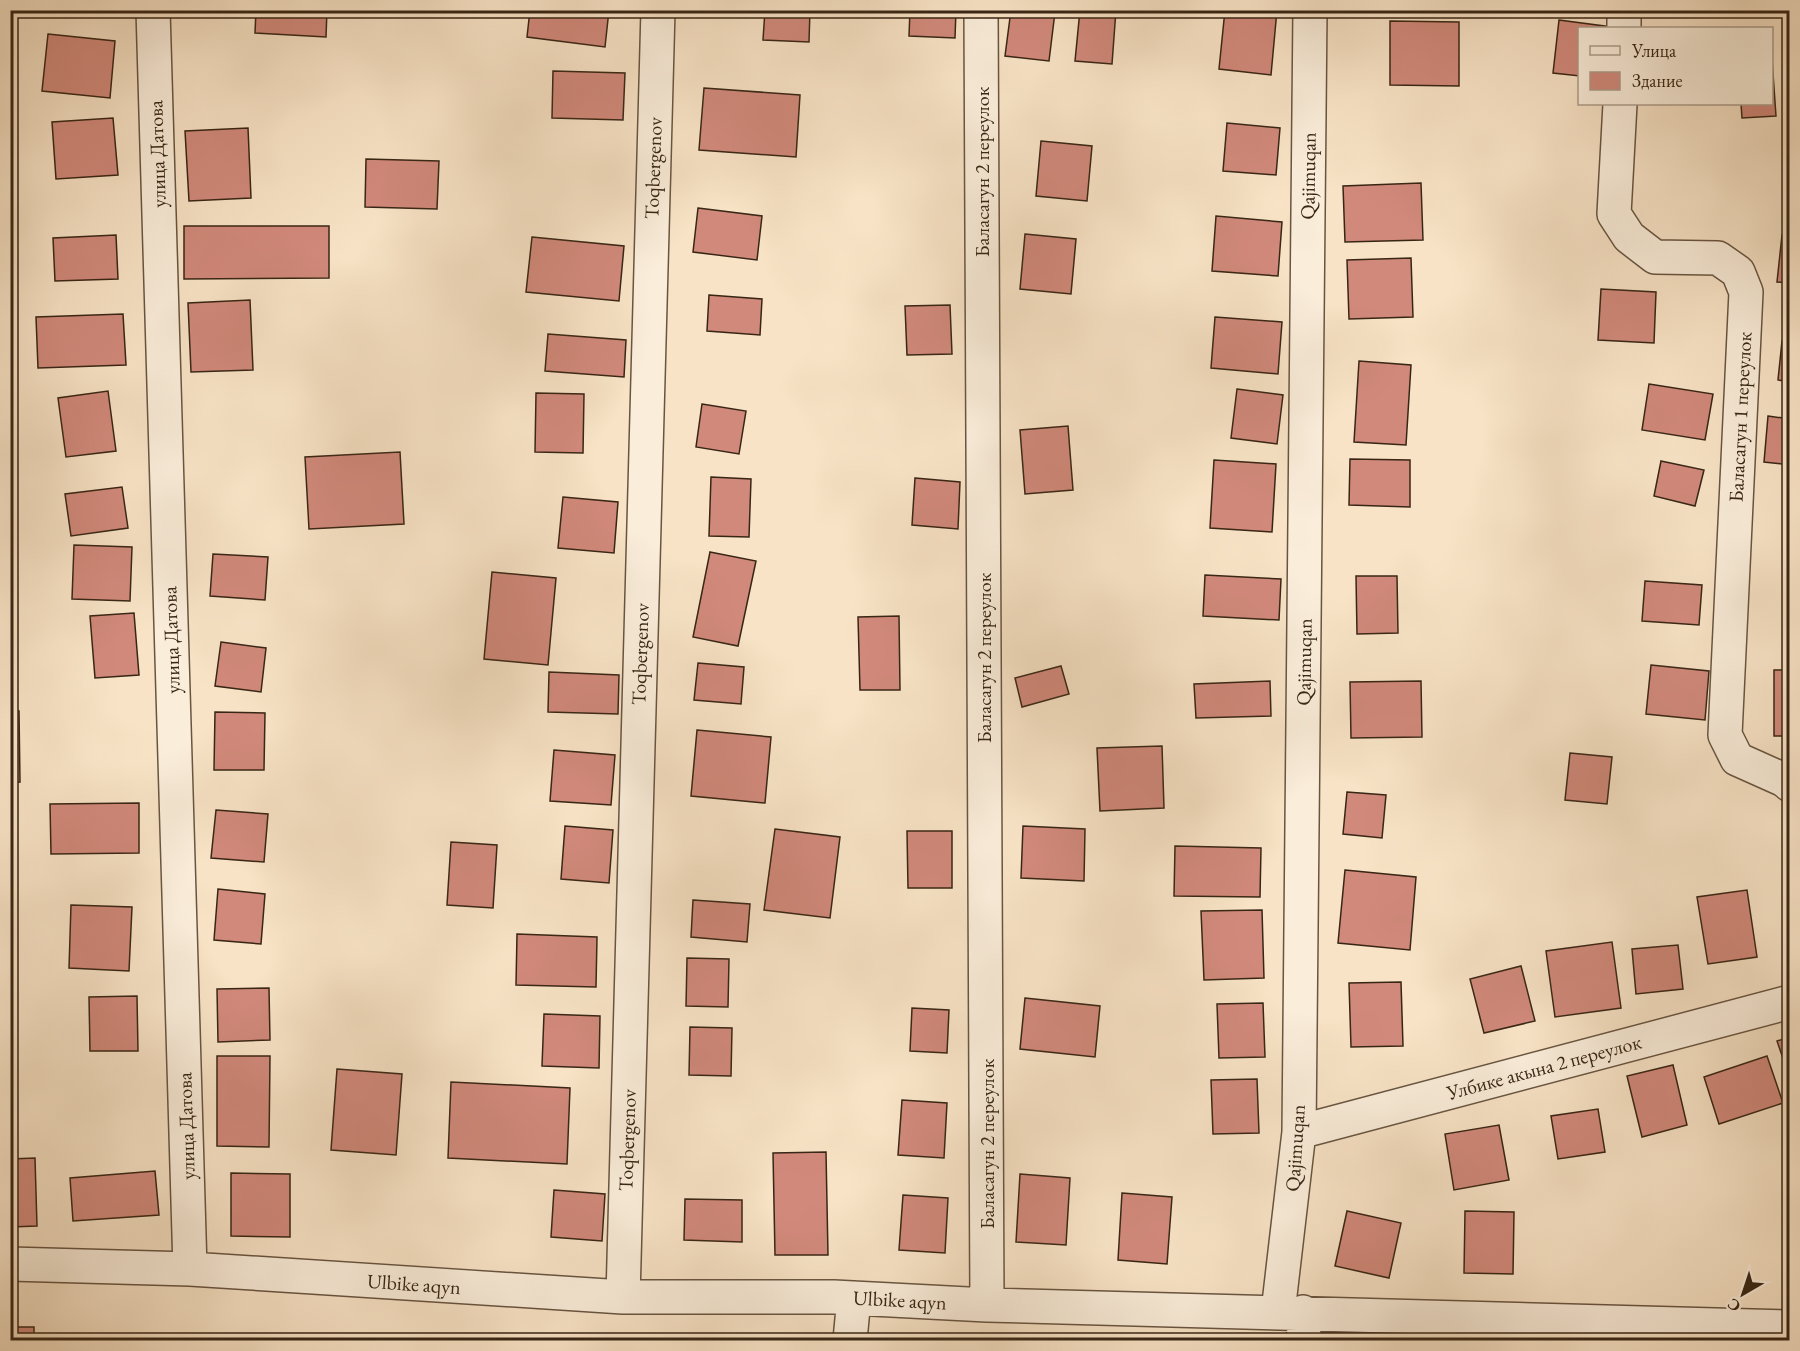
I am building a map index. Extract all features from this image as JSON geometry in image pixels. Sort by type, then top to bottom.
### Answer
[{"type":"street","name":"улица Датова","points":[[153,10],[190,1269]]},
{"type":"street","name":"Toqbergenov","points":[[623,1297],[658,10]]},
{"type":"street","name":"Баласагун 2 переулок","points":[[981,10],[987,1305]]},
{"type":"street","name":"Qajimuqan","points":[[1295,1322],[1299,1132],[1310,10]]},
{"type":"street","points":[[1624,10],[1624,27]]},
{"type":"street","name":"Баласагун 1 переулок","points":[[1620,105],[1614,214],[1629,237],[1655,257],[1718,258],[1738,272],[1746,292],[1725,735],[1737,759],[1784,780],[1790,785]]},
{"type":"street","name":"Улбике акына 2 переулок","points":[[1299,1132],[1790,1002]]},
{"type":"street","name":"Ulbike aqyn","points":[[10,1264],[190,1269],[623,1297],[854,1298],[1295,1322],[1790,1327]]},
{"type":"street","points":[[850,1341],[854,1298]]},
{"type":"building","points":[[256,10],[327,10],[326,37],[255,33]]},
{"type":"building","points":[[530,10],[609,10],[605,47],[527,37]]},
{"type":"building","points":[[765,10],[810,10],[809,42],[763,40]]},
{"type":"building","points":[[910,10],[956,10],[955,38],[909,36]]},
{"type":"building","points":[[1011,10],[1055,12],[1049,61],[1005,56]]},
{"type":"building","points":[[1080,10],[1116,10],[1112,64],[1075,61]]},
{"type":"building","points":[[1225,10],[1277,10],[1271,75],[1219,69]]},
{"type":"building","points":[[1559,20],[1612,27],[1578,27],[1578,76],[1553,73]]},
{"type":"building","points":[[1390,21],[1459,22],[1459,86],[1390,85]]},
{"type":"building","points":[[48,34],[115,41],[110,98],[42,91]]},
{"type":"building","points":[[553,71],[625,73],[623,120],[552,118]]},
{"type":"building","points":[[1773,73],[1776,116],[1742,118],[1741,105],[1773,105]]},
{"type":"building","points":[[704,88],[800,95],[796,157],[699,150]]},
{"type":"building","points":[[113,118],[118,175],[56,179],[52,122]]},
{"type":"building","points":[[1227,123],[1280,128],[1276,175],[1223,171]]},
{"type":"building","points":[[248,128],[251,198],[189,201],[185,131]]},
{"type":"building","points":[[1041,141],[1092,146],[1087,201],[1036,196]]},
{"type":"building","points":[[366,159],[439,161],[437,209],[365,207]]},
{"type":"building","points":[[1421,183],[1423,240],[1345,242],[1343,186]]},
{"type":"building","points":[[698,208],[762,216],[757,260],[693,252]]},
{"type":"building","points":[[1216,216],[1282,222],[1278,276],[1212,271]]},
{"type":"building","points":[[184,226],[329,226],[329,278],[184,279]]},
{"type":"building","points":[[1025,234],[1076,239],[1071,294],[1020,289]]},
{"type":"building","points":[[116,235],[118,279],[55,281],[53,238]]},
{"type":"building","points":[[1782,235],[1790,236],[1790,283],[1777,282]]},
{"type":"building","points":[[532,237],[624,246],[619,301],[526,292]]},
{"type":"building","points":[[1411,258],[1413,317],[1349,319],[1347,260]]},
{"type":"building","points":[[1601,289],[1656,292],[1654,343],[1598,340]]},
{"type":"building","points":[[709,295],[762,299],[760,335],[707,331]]},
{"type":"building","points":[[250,300],[253,370],[191,372],[188,303]]},
{"type":"building","points":[[950,305],[952,354],[907,355],[905,306]]},
{"type":"building","points":[[123,314],[126,365],[38,368],[36,317]]},
{"type":"building","points":[[1215,317],[1282,322],[1278,374],[1211,368]]},
{"type":"building","points":[[548,334],[626,340],[624,377],[545,371]]},
{"type":"building","points":[[1782,341],[1790,342],[1790,382],[1778,380]]},
{"type":"building","points":[[1359,361],[1411,365],[1406,445],[1354,442]]},
{"type":"building","points":[[1649,384],[1713,394],[1705,440],[1642,430]]},
{"type":"building","points":[[1237,389],[1283,395],[1277,444],[1231,438]]},
{"type":"building","points":[[108,391],[116,451],[66,457],[58,398]]},
{"type":"building","points":[[536,393],[584,394],[583,453],[535,452]]},
{"type":"building","points":[[702,404],[746,411],[739,454],[696,447]]},
{"type":"building","points":[[1768,416],[1790,419],[1790,465],[1764,462]]},
{"type":"building","points":[[1068,426],[1073,490],[1025,494],[1020,430]]},
{"type":"building","points":[[400,452],[404,524],[309,529],[305,457]]},
{"type":"building","points":[[1350,459],[1410,460],[1410,507],[1349,505]]},
{"type":"building","points":[[1214,460],[1276,464],[1272,532],[1210,528]]},
{"type":"building","points":[[1661,461],[1704,470],[1695,506],[1654,496]]},
{"type":"building","points":[[711,477],[751,479],[749,537],[709,536]]},
{"type":"building","points":[[915,478],[960,482],[958,529],[912,525]]},
{"type":"building","points":[[122,487],[128,528],[71,536],[65,494]]},
{"type":"building","points":[[563,497],[618,502],[614,553],[558,548]]},
{"type":"building","points":[[74,545],[132,547],[130,601],[72,599]]},
{"type":"building","points":[[710,552],[756,561],[738,646],[693,637]]},
{"type":"building","points":[[213,554],[268,557],[265,600],[210,596]]},
{"type":"building","points":[[492,572],[556,578],[548,665],[484,659]]},
{"type":"building","points":[[1205,575],[1281,579],[1279,620],[1203,616]]},
{"type":"building","points":[[1356,576],[1397,576],[1398,633],[1357,634]]},
{"type":"building","points":[[1645,581],[1702,585],[1699,625],[1642,621]]},
{"type":"building","points":[[134,613],[139,675],[95,678],[90,616]]},
{"type":"building","points":[[899,616],[900,690],[860,690],[858,617]]},
{"type":"building","points":[[221,642],[266,648],[261,692],[215,686]]},
{"type":"building","points":[[698,663],[744,667],[741,704],[694,700]]},
{"type":"building","points":[[1651,665],[1709,671],[1705,720],[1646,714]]},
{"type":"building","points":[[1061,666],[1069,694],[1022,707],[1015,678]]},
{"type":"building","points":[[1774,670],[1790,670],[1790,736],[1774,736]]},
{"type":"building","points":[[549,672],[619,675],[618,714],[548,712]]},
{"type":"building","points":[[1270,681],[1271,716],[1196,718],[1194,684]]},
{"type":"building","points":[[1421,681],[1422,737],[1351,738],[1350,682]]},
{"type":"building","points":[[10,711],[19,711],[20,782],[10,783]]},
{"type":"building","points":[[215,712],[265,713],[264,770],[214,770]]},
{"type":"building","points":[[697,730],[771,737],[765,803],[691,796]]},
{"type":"building","points":[[1162,746],[1164,808],[1100,811],[1097,748]]},
{"type":"building","points":[[554,750],[615,755],[611,805],[550,801]]},
{"type":"building","points":[[1570,753],[1612,757],[1607,804],[1565,800]]},
{"type":"building","points":[[1347,792],[1386,795],[1382,838],[1343,834]]},
{"type":"building","points":[[139,803],[139,853],[51,854],[50,804]]},
{"type":"building","points":[[216,810],[268,814],[264,862],[211,858]]},
{"type":"building","points":[[565,826],[613,830],[609,883],[561,879]]},
{"type":"building","points":[[1023,826],[1085,829],[1084,881],[1021,878]]},
{"type":"building","points":[[775,829],[840,837],[830,918],[764,910]]},
{"type":"building","points":[[907,831],[952,831],[952,888],[908,888]]},
{"type":"building","points":[[451,842],[497,845],[493,908],[447,905]]},
{"type":"building","points":[[1175,846],[1261,848],[1260,897],[1174,896]]},
{"type":"building","points":[[1345,870],[1416,877],[1410,950],[1338,943]]},
{"type":"building","points":[[218,889],[265,894],[261,944],[214,940]]},
{"type":"building","points":[[1747,890],[1757,957],[1708,964],[1697,897]]},
{"type":"building","points":[[693,900],[750,904],[747,942],[691,937]]},
{"type":"building","points":[[71,905],[132,907],[129,971],[69,968]]},
{"type":"building","points":[[1262,910],[1264,978],[1204,980],[1201,911]]},
{"type":"building","points":[[517,934],[597,937],[596,987],[516,985]]},
{"type":"building","points":[[1612,942],[1621,1008],[1555,1017],[1546,951]]},
{"type":"building","points":[[1678,945],[1683,989],[1636,994],[1632,949]]},
{"type":"building","points":[[687,958],[729,959],[728,1007],[686,1006]]},
{"type":"building","points":[[1521,966],[1535,1021],[1484,1033],[1470,979]]},
{"type":"building","points":[[1401,982],[1403,1046],[1351,1047],[1349,983]]},
{"type":"building","points":[[269,988],[270,1040],[218,1042],[217,989]]},
{"type":"building","points":[[137,996],[138,1051],[90,1051],[89,997]]},
{"type":"building","points":[[1025,998],[1100,1006],[1095,1057],[1020,1049]]},
{"type":"building","points":[[1263,1003],[1265,1057],[1219,1058],[1217,1004]]},
{"type":"building","points":[[912,1008],[949,1010],[947,1053],[910,1051]]},
{"type":"building","points":[[544,1014],[600,1016],[599,1068],[542,1066]]},
{"type":"building","points":[[690,1027],[732,1028],[731,1076],[689,1075]]},
{"type":"building","points":[[1790,1037],[1790,1079],[1777,1041]]},
{"type":"building","points":[[217,1056],[270,1056],[269,1147],[217,1146]]},
{"type":"building","points":[[1767,1056],[1783,1103],[1719,1124],[1704,1077]]},
{"type":"building","points":[[1673,1065],[1687,1125],[1642,1137],[1627,1076]]},
{"type":"building","points":[[337,1069],[402,1074],[396,1155],[331,1150]]},
{"type":"building","points":[[1257,1079],[1259,1133],[1213,1134],[1211,1080]]},
{"type":"building","points":[[451,1082],[570,1088],[567,1164],[448,1158]]},
{"type":"building","points":[[902,1100],[947,1103],[944,1158],[898,1155]]},
{"type":"building","points":[[1598,1109],[1605,1152],[1558,1159],[1551,1116]]},
{"type":"building","points":[[1499,1125],[1509,1180],[1454,1190],[1445,1134]]},
{"type":"building","points":[[826,1152],[828,1255],[775,1255],[773,1153]]},
{"type":"building","points":[[35,1158],[37,1226],[10,1227],[10,1159]]},
{"type":"building","points":[[155,1171],[159,1215],[73,1221],[70,1178]]},
{"type":"building","points":[[231,1173],[290,1174],[290,1237],[231,1236]]},
{"type":"building","points":[[1020,1174],[1070,1178],[1066,1245],[1016,1242]]},
{"type":"building","points":[[554,1190],[605,1194],[602,1241],[551,1237]]},
{"type":"building","points":[[1122,1193],[1172,1197],[1167,1264],[1118,1260]]},
{"type":"building","points":[[903,1195],[948,1198],[945,1253],[899,1250]]},
{"type":"building","points":[[685,1199],[742,1200],[742,1242],[684,1240]]},
{"type":"building","points":[[1347,1211],[1401,1223],[1389,1278],[1335,1266]]},
{"type":"building","points":[[1465,1211],[1514,1212],[1513,1274],[1464,1273]]},
{"type":"building","points":[[10,1327],[34,1327],[34,1340],[10,1340]]},
{"type":"building","points":[[389,1337],[434,1340],[388,1340]]}]
